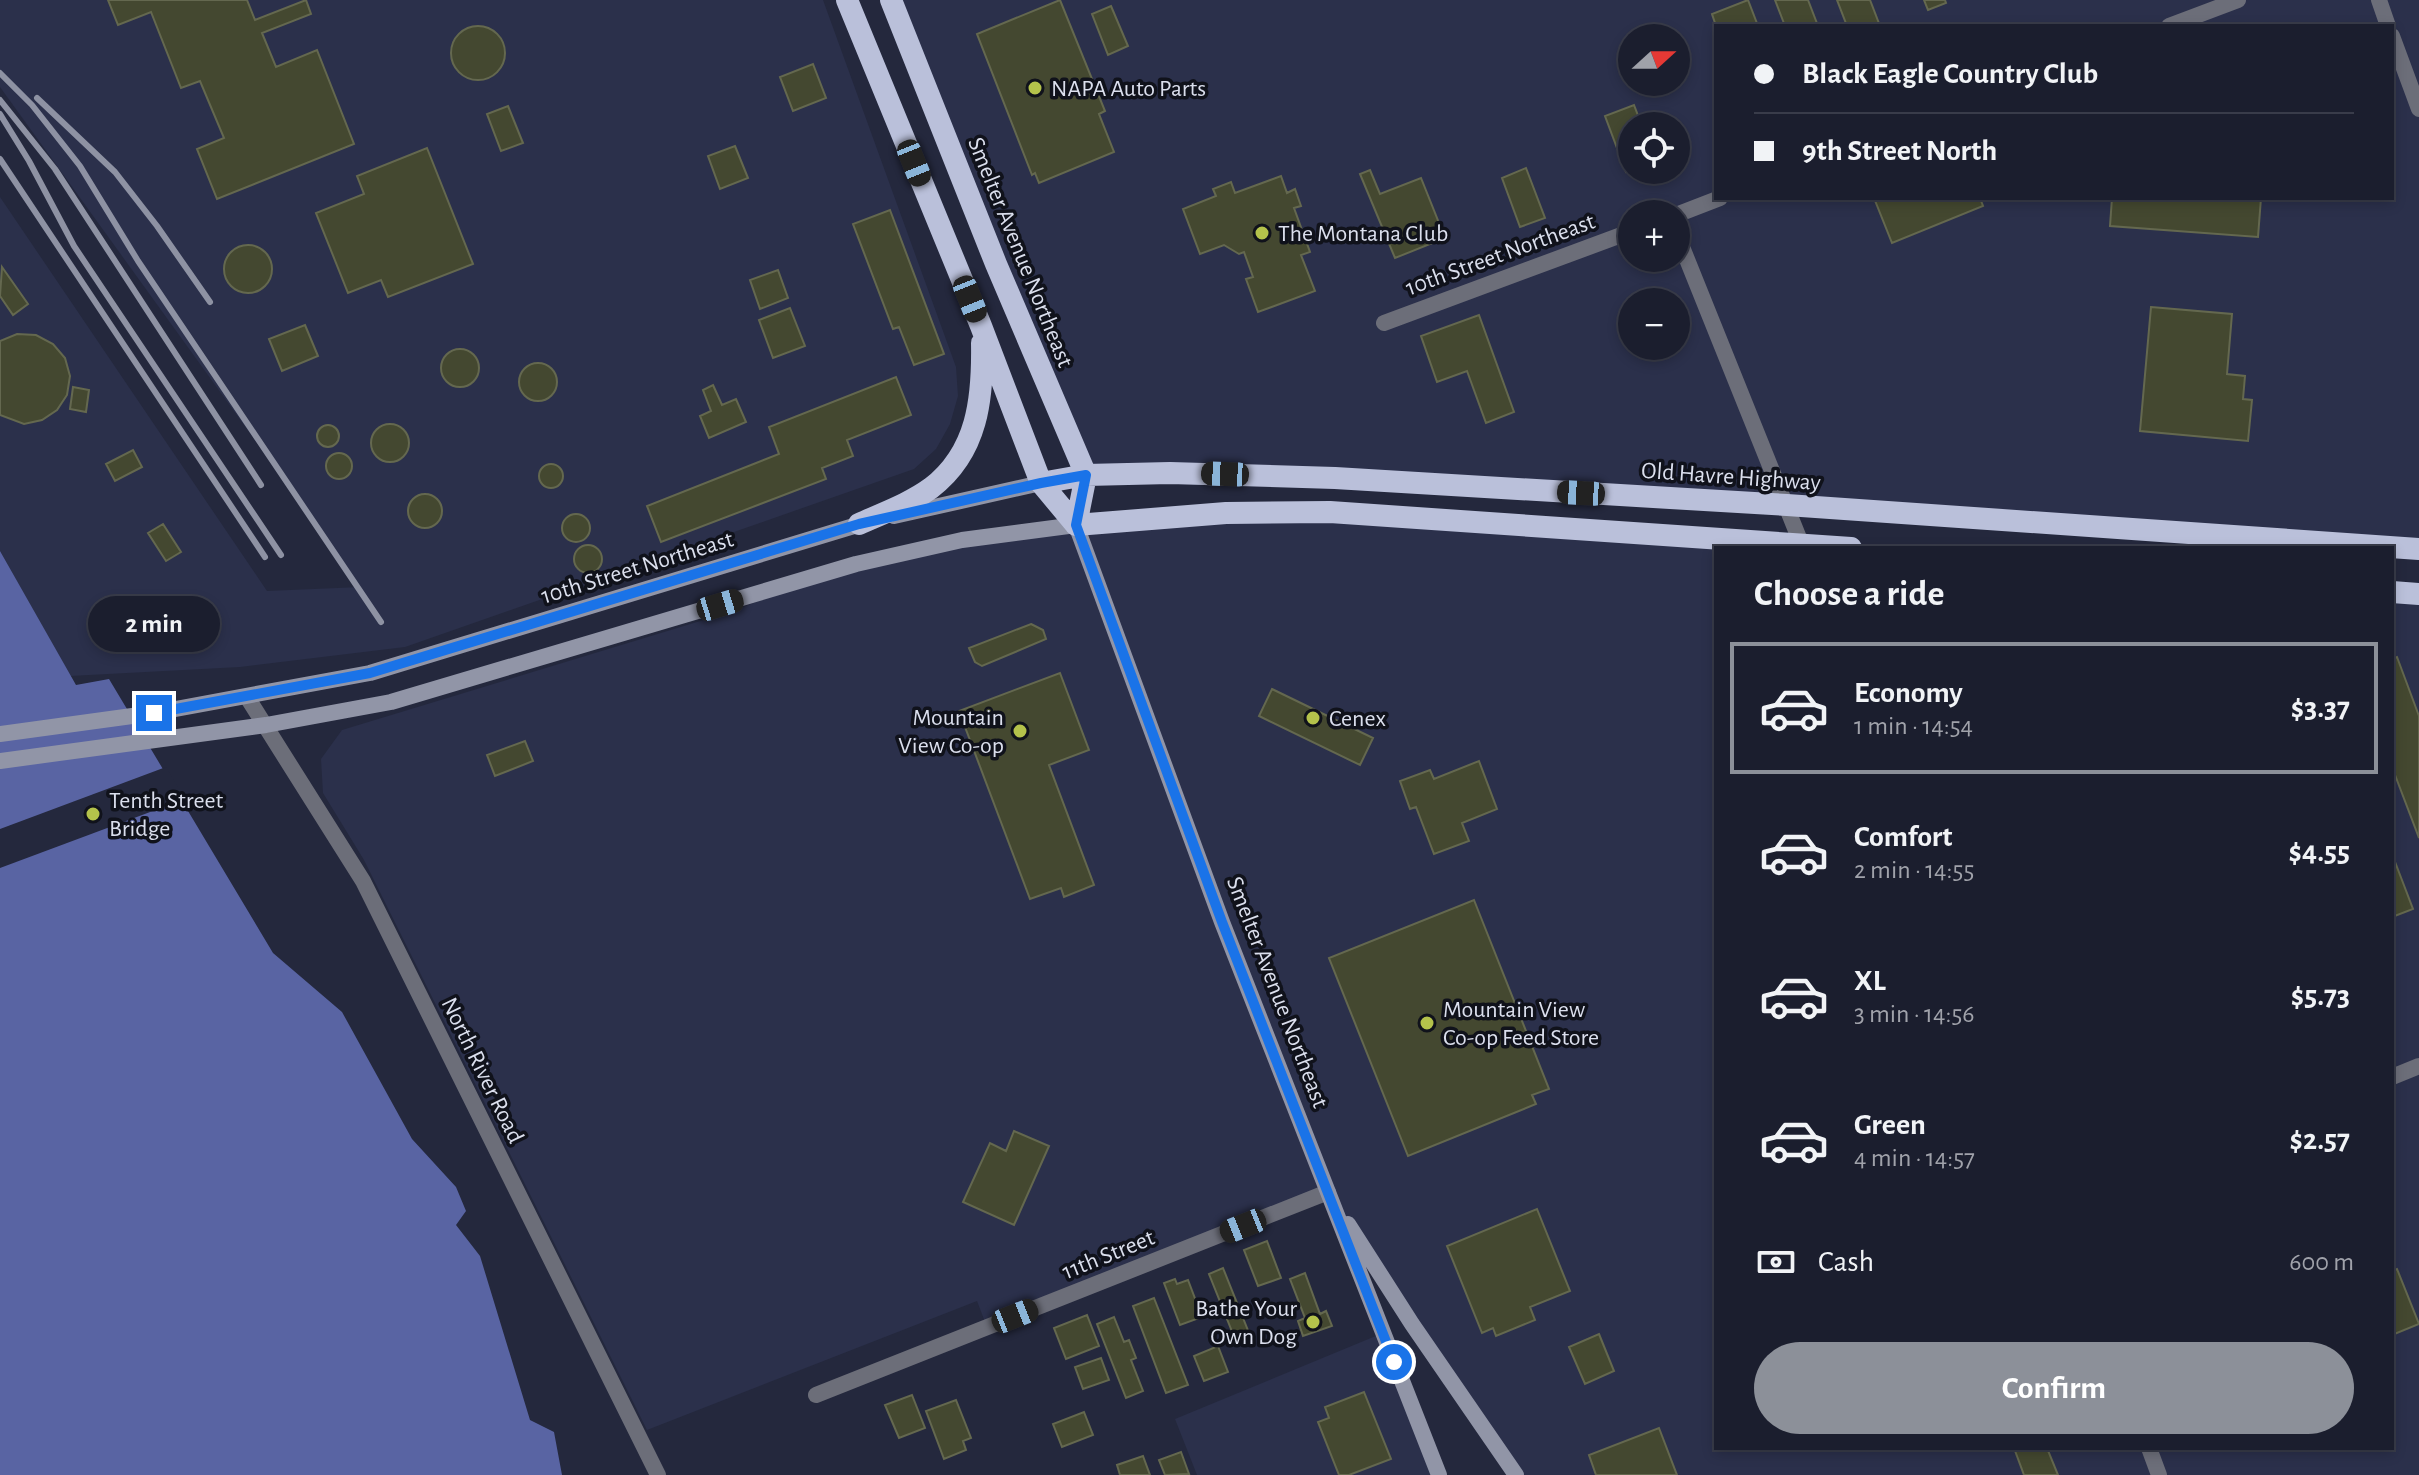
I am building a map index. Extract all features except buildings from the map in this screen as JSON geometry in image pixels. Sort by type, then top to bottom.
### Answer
[{"type":"highway","name":"Smelter Avenue Northeast","points":[[847,0],[981,326],[1041,483],[1076,525]]},
{"type":"highway","name":"Smelter Avenue Northeast","points":[[891,0],[990,249],[1086,475]]},
{"type":"highway","points":[[859,524],[911,501],[931,488],[950,471],[962,453],[973,433],[980,409],[981,326]]},
{"type":"highway","name":"Old Havre Highway","points":[[1041,483],[1086,475],[1170,473],[1335,478],[1787,505],[2376,546]]},
{"type":"highway","points":[[1086,475],[1076,525],[1226,513],[1330,512],[1802,546]]},
{"type":"highway","name":"Old Havre Highway","points":[[2394,547],[2419,549]]},
{"type":"highway","points":[[2394,592],[2419,594]]},
{"type":"main road","name":"10th Street Northeast","points":[[0,734],[154,713],[370,673],[859,524],[1041,483]]},
{"type":"main road","points":[[0,761],[266,725],[391,702],[856,564],[962,540],[1076,525]]},
{"type":"main road","name":"Smelter Avenue Northeast","points":[[1076,525],[1222,922],[1439,1475]]},
{"type":"main road","points":[[1328,1192],[1412,1324],[1516,1475]]},
{"type":"street","points":[[2174,24],[2238,0]]},
{"type":"street","points":[[2379,0],[2387,24]]},
{"type":"street","points":[[2394,41],[2419,109]]},
{"type":"street","points":[[1690,210],[1715,200]]},
{"type":"street","name":"10th Street Northeast","points":[[1384,323],[1618,236]]},
{"type":"street","points":[[1690,266],[1802,546]]},
{"type":"street","name":"North River Road","points":[[247,697],[363,881],[658,1475]]},
{"type":"street","points":[[2394,1076],[2419,1066]]},
{"type":"street","name":"11th Street","points":[[816,1395],[1328,1192]]},
{"type":"street","points":[[2150,1450],[2159,1475]]},
{"type":"shaded area","points":[[0,0],[823,0],[956,367],[958,396],[950,424],[936,449],[914,469],[405,647],[240,667],[70,676],[0,551],[0,197],[267,591],[361,587],[0,87]]},
{"type":"shaded area","points":[[891,0],[2419,0],[2419,549],[1086,475]]},
{"type":"shaded area","points":[[1330,512],[1714,548],[1714,1450],[2394,1450],[2394,592],[2419,594],[2419,1475],[1516,1475],[1328,1192],[987,1327],[977,1301],[647,1430],[364,860],[323,793],[321,759],[342,730],[730,612],[856,564],[962,540]]},
{"type":"shaded area","points":[[1383,1333],[1439,1475],[1197,1475],[1175,1419]]},
{"type":"water","points":[[0,551],[76,685],[109,679],[273,953],[342,1012],[412,1139],[456,1187],[466,1211],[456,1225],[480,1256],[530,1420],[554,1432],[562,1475],[0,1475]]},
{"type":"pier","name":"Tenth Street Bridge","points":[[166,767],[185,799],[0,868],[0,829]]},
{"type":"railway","points":[[0,73],[32,105],[80,166],[138,261],[381,622]]},
{"type":"railway","points":[[37,98],[115,172],[210,302]]},
{"type":"railway","points":[[0,100],[55,169],[261,485]]},
{"type":"railway","points":[[0,114],[74,246],[281,555]]},
{"type":"railway","points":[[0,159],[265,557]]},
{"type":"place","name":"NAPA Auto Parts","points":[[1035,88]]},
{"type":"place","name":"The Montana Club","points":[[1262,233]]},
{"type":"place","name":"Cenex","points":[[1313,718]]},
{"type":"place","name":"Mountain View Co-op","points":[[1020,731]]},
{"type":"place","name":"Tenth Street Bridge","points":[[93,814]]},
{"type":"place","name":"Mountain View Co-op Feed Store","points":[[1427,1023]]},
{"type":"place","name":"Bathe Your Own Dog","points":[[1313,1322]]},
{"type":"route","points":[[154,713],[370,673],[859,524],[1086,475],[1076,525],[1222,922],[1394,1362]]}]
